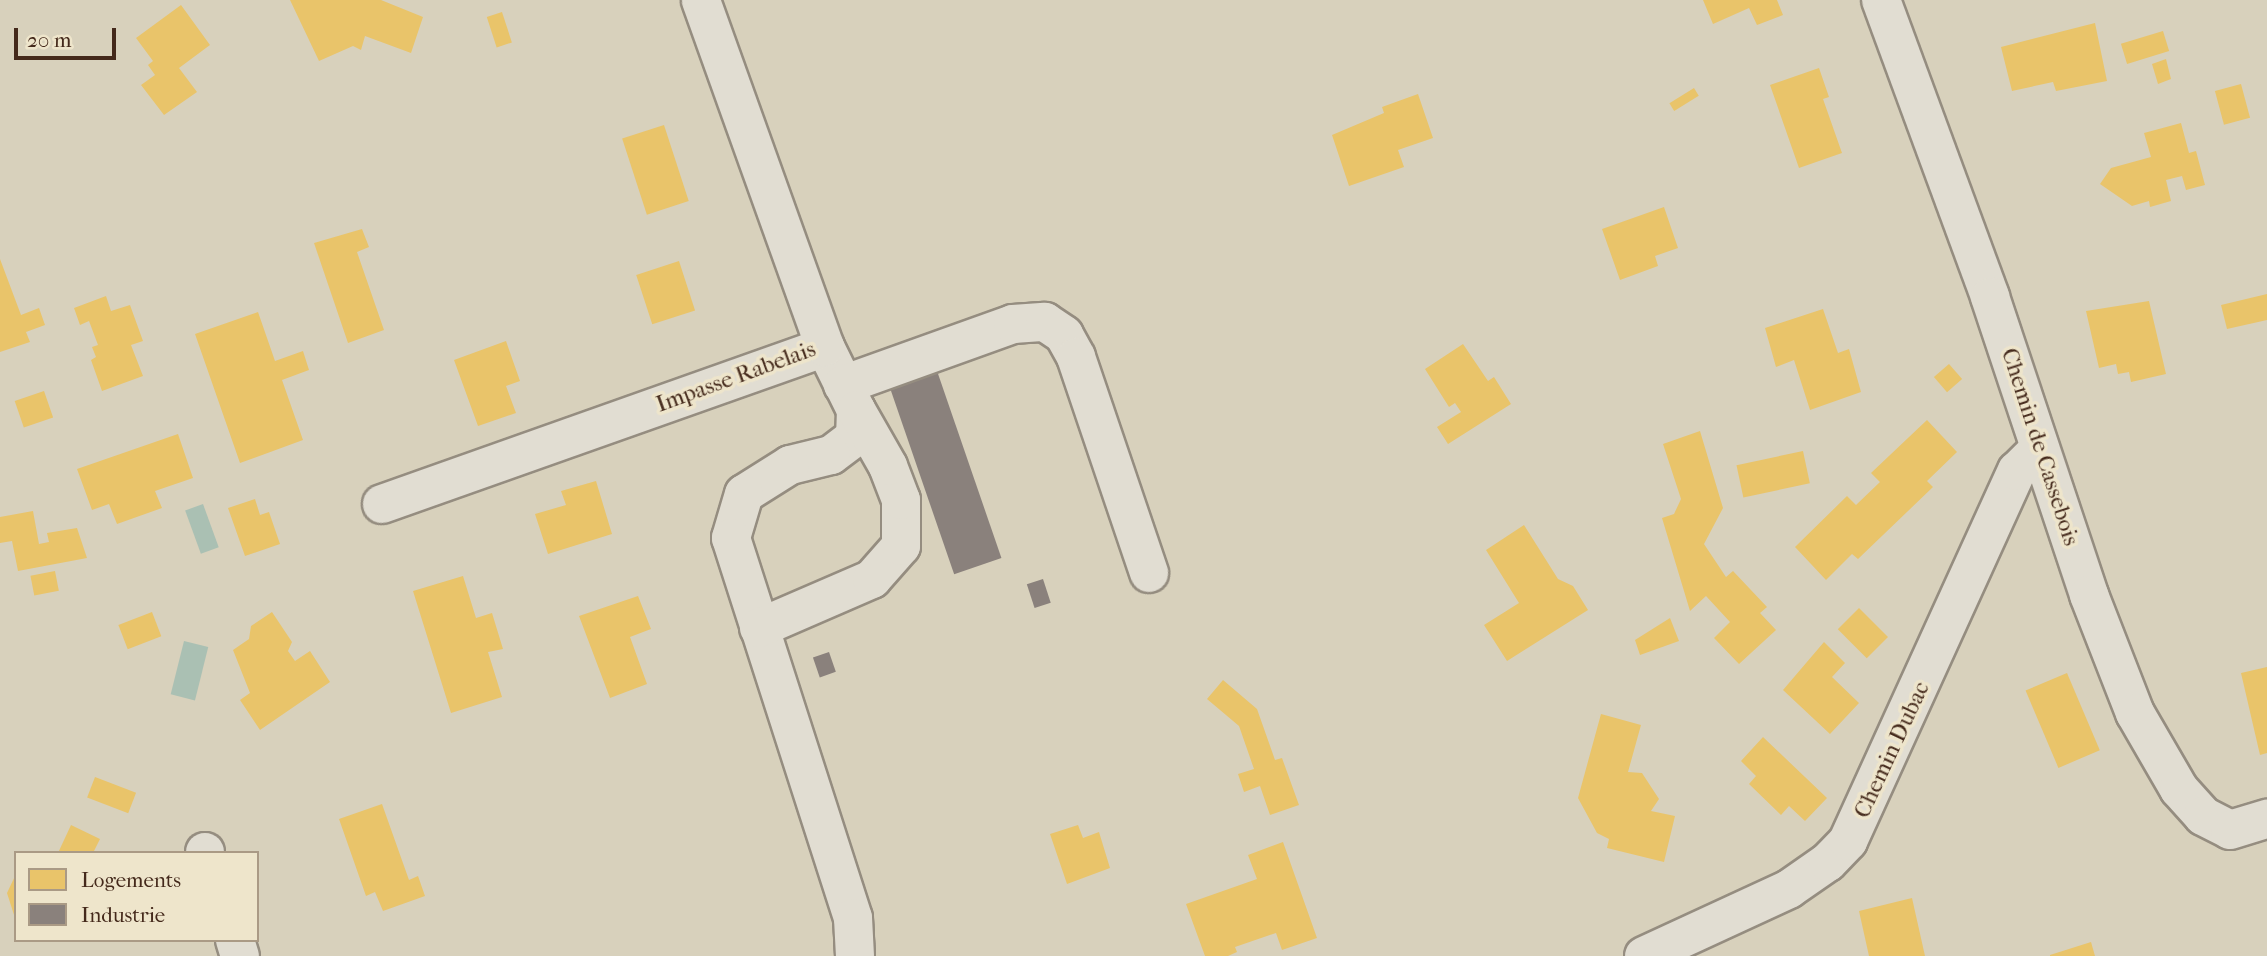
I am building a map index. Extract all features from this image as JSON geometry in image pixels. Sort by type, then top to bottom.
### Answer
[{"type":"street","name":"Impasse Rabelais","points":[[382,504],[825,347],[701,0]]},
{"type":"street","name":"Chemin de Cassebois","points":[[1881,0],[1990,297],[2039,449],[2135,713],[2179,789],[2203,816],[2230,830],[2267,819]]},
{"type":"street","points":[[849,398],[1013,324],[1045,323],[1064,335],[1076,357],[1149,573]]},
{"type":"street","points":[[759,628],[872,579],[901,546],[901,500],[888,466],[849,398],[825,347]]},
{"type":"street","points":[[849,398],[855,437],[831,455],[790,465],[744,494],[731,538],[853,918],[855,956]]},
{"type":"street","name":"Chemin Dubac","points":[[1644,956],[1789,889],[1828,862],[1848,841],[2017,471],[2039,449]]},
{"type":"shaded area","points":[[203,504],[219,547],[201,554],[185,510]]},
{"type":"shaded area","points":[[184,641],[208,647],[195,700],[171,694]]},
{"type":"building: Logements","points":[[290,0],[381,0],[423,17],[411,53],[365,36],[361,50],[353,46],[319,61]]},
{"type":"building: Logements","points":[[1703,0],[1777,0],[1783,15],[1757,25],[1749,8],[1713,24]]},
{"type":"building: Logements","points":[[181,5],[210,45],[179,68],[197,92],[164,115],[141,85],[155,75],[148,65],[153,61],[136,38]]},
{"type":"building: Logements","points":[[502,12],[512,42],[497,47],[487,17]]},
{"type":"building: Logements","points":[[2095,23],[2107,81],[2056,91],[2053,82],[2012,91],[2001,47]]},
{"type":"building: Logements","points":[[2163,31],[2169,51],[2127,64],[2121,44]]},
{"type":"building: Logements","points":[[2166,59],[2171,79],[2158,84],[2152,64]]},
{"type":"building: Logements","points":[[1819,68],[1829,97],[1823,99],[1842,153],[1799,168],[1770,85]]},
{"type":"building: Logements","points":[[2241,84],[2250,118],[2224,125],[2215,91]]},
{"type":"building: Logements","points":[[1694,88],[1699,96],[1674,111],[1669,103]]},
{"type":"building: Logements","points":[[1418,94],[1433,138],[1398,150],[1404,167],[1349,186],[1332,135],[1384,113],[1382,107]]},
{"type":"building: Logements","points":[[2181,123],[2189,153],[2196,151],[2205,185],[2186,190],[2182,176],[2166,180],[2171,201],[2150,207],[2149,201],[2132,206],[2100,184],[2111,168],[2151,157],[2144,133]]},
{"type":"building: Logements","points":[[664,125],[689,201],[647,215],[622,139]]},
{"type":"building: Logements","points":[[1664,207],[1678,248],[1655,256],[1658,266],[1620,280],[1602,229]]},
{"type":"building: Logements","points":[[362,229],[369,247],[357,252],[384,330],[348,343],[314,243]]},
{"type":"building: Logements","points":[[0,259],[21,315],[39,308],[45,325],[26,332],[30,342],[0,352]]},
{"type":"building: Logements","points":[[679,261],[695,310],[652,324],[636,275]]},
{"type":"building: Logements","points":[[2267,294],[2267,320],[2227,329],[2221,305]]},
{"type":"building: Logements","points":[[106,296],[111,311],[130,305],[143,341],[131,345],[143,376],[102,391],[91,360],[96,357],[92,347],[98,345],[89,321],[80,325],[74,308]]},
{"type":"building: Logements","points":[[2149,301],[2166,374],[2131,382],[2129,372],[2118,374],[2116,364],[2099,368],[2086,311]]},
{"type":"building: Logements","points":[[1823,309],[1838,353],[1849,349],[1861,392],[1810,410],[1794,360],[1776,367],[1765,328]]},
{"type":"building: Logements","points":[[258,312],[275,361],[303,351],[309,370],[282,380],[303,440],[240,463],[195,334]]},
{"type":"building: Logements","points":[[506,341],[520,381],[506,386],[516,413],[478,426],[454,360]]},
{"type":"building: Logements","points":[[1463,344],[1488,381],[1494,377],[1511,404],[1448,444],[1437,427],[1461,412],[1455,403],[1449,407],[1425,369]]},
{"type":"building: Logements","points":[[1949,364],[1962,379],[1947,392],[1934,377]]},
{"type":"building: Logements","points":[[44,391],[53,417],[24,428],[15,401]]},
{"type":"building: Logements","points":[[1927,420],[1957,452],[1927,481],[1933,487],[1858,559],[1852,554],[1826,580],[1795,547],[1847,496],[1856,505],[1880,482],[1871,473]]},
{"type":"building: Logements","points":[[1700,431],[1723,508],[1704,544],[1726,577],[1733,571],[1767,607],[1760,613],[1776,630],[1739,664],[1714,638],[1730,622],[1706,596],[1690,611],[1662,518],[1674,514],[1681,499],[1663,444]]},
{"type":"building: Logements","points":[[178,434],[193,478],[155,491],[162,508],[117,524],[109,504],[92,510],[77,469]]},
{"type":"building: Logements","points":[[1803,451],[1810,483],[1743,497],[1736,465]]},
{"type":"building: Logements","points":[[596,481],[612,534],[548,554],[535,514],[566,505],[561,491]]},
{"type":"building: Logements","points":[[255,499],[260,515],[269,512],[280,544],[245,556],[228,508]]},
{"type":"building: Logements","points":[[33,511],[39,544],[49,542],[47,533],[77,528],[87,558],[18,571],[12,541],[0,543],[0,517]]},
{"type":"building: Logements","points":[[1524,525],[1558,579],[1573,586],[1588,610],[1507,661],[1484,625],[1519,603],[1486,550]]},
{"type":"building: Logements","points":[[55,571],[59,591],[34,595],[30,576]]},
{"type":"building: Logements","points":[[463,576],[476,618],[492,613],[503,649],[488,652],[502,697],[451,713],[413,591]]},
{"type":"building: Logements","points":[[638,596],[651,629],[630,637],[647,684],[610,698],[579,616]]},
{"type":"building: Logements","points":[[1859,608],[1888,637],[1867,658],[1838,629]]},
{"type":"building: Logements","points":[[152,612],[161,636],[128,649],[118,625]]},
{"type":"building: Logements","points":[[272,612],[292,642],[288,651],[295,661],[310,651],[330,682],[260,730],[240,700],[250,693],[233,650],[249,639],[251,626]]},
{"type":"building: Logements","points":[[1670,618],[1679,641],[1640,655],[1635,640]]},
{"type":"building: Logements","points":[[1824,642],[1845,663],[1832,677],[1859,703],[1830,734],[1783,690]]},
{"type":"building: Logements","points":[[2267,667],[2267,753],[2260,755],[2241,673]]},
{"type":"building: Logements","points":[[2067,673],[2100,750],[2058,768],[2026,691]]},
{"type":"building: Logements","points":[[1223,680],[1257,709],[1275,760],[1282,758],[1299,805],[1270,815],[1260,786],[1244,792],[1238,774],[1254,769],[1239,726],[1207,699]]},
{"type":"building: Logements","points":[[1601,714],[1641,725],[1628,772],[1642,773],[1659,799],[1651,811],[1675,816],[1664,862],[1607,848],[1609,839],[1597,833],[1578,798]]},
{"type":"building: Logements","points":[[1763,737],[1827,798],[1805,821],[1789,806],[1781,815],[1749,784],[1756,776],[1741,761]]},
{"type":"building: Logements","points":[[95,777],[136,793],[128,813],[87,798]]},
{"type":"building: Logements","points":[[382,804],[409,880],[418,876],[425,896],[383,911],[375,892],[366,896],[339,819]]},
{"type":"building: Logements","points":[[71,825],[100,839],[94,851],[59,851]]},
{"type":"building: Logements","points":[[1078,825],[1083,838],[1099,832],[1110,868],[1067,884],[1050,834]]},
{"type":"building: Logements","points":[[1283,842],[1317,938],[1282,950],[1276,933],[1235,947],[1237,952],[1228,956],[1205,956],[1186,904],[1257,879],[1248,855]]},
{"type":"building: Logements","points":[[14,878],[14,915],[7,893]]},
{"type":"building: Logements","points":[[1912,898],[1925,956],[1869,956],[1859,911]]},
{"type":"building: Logements","points":[[2091,942],[2095,956],[2050,956],[2050,955]]},
{"type":"building: Industrie","points":[[936,368],[1001,558],[954,574],[889,384]]},
{"type":"building: Industrie","points":[[1043,579],[1051,603],[1035,608],[1027,584]]},
{"type":"building: Industrie","points":[[829,652],[836,672],[820,677],[813,658]]}]
